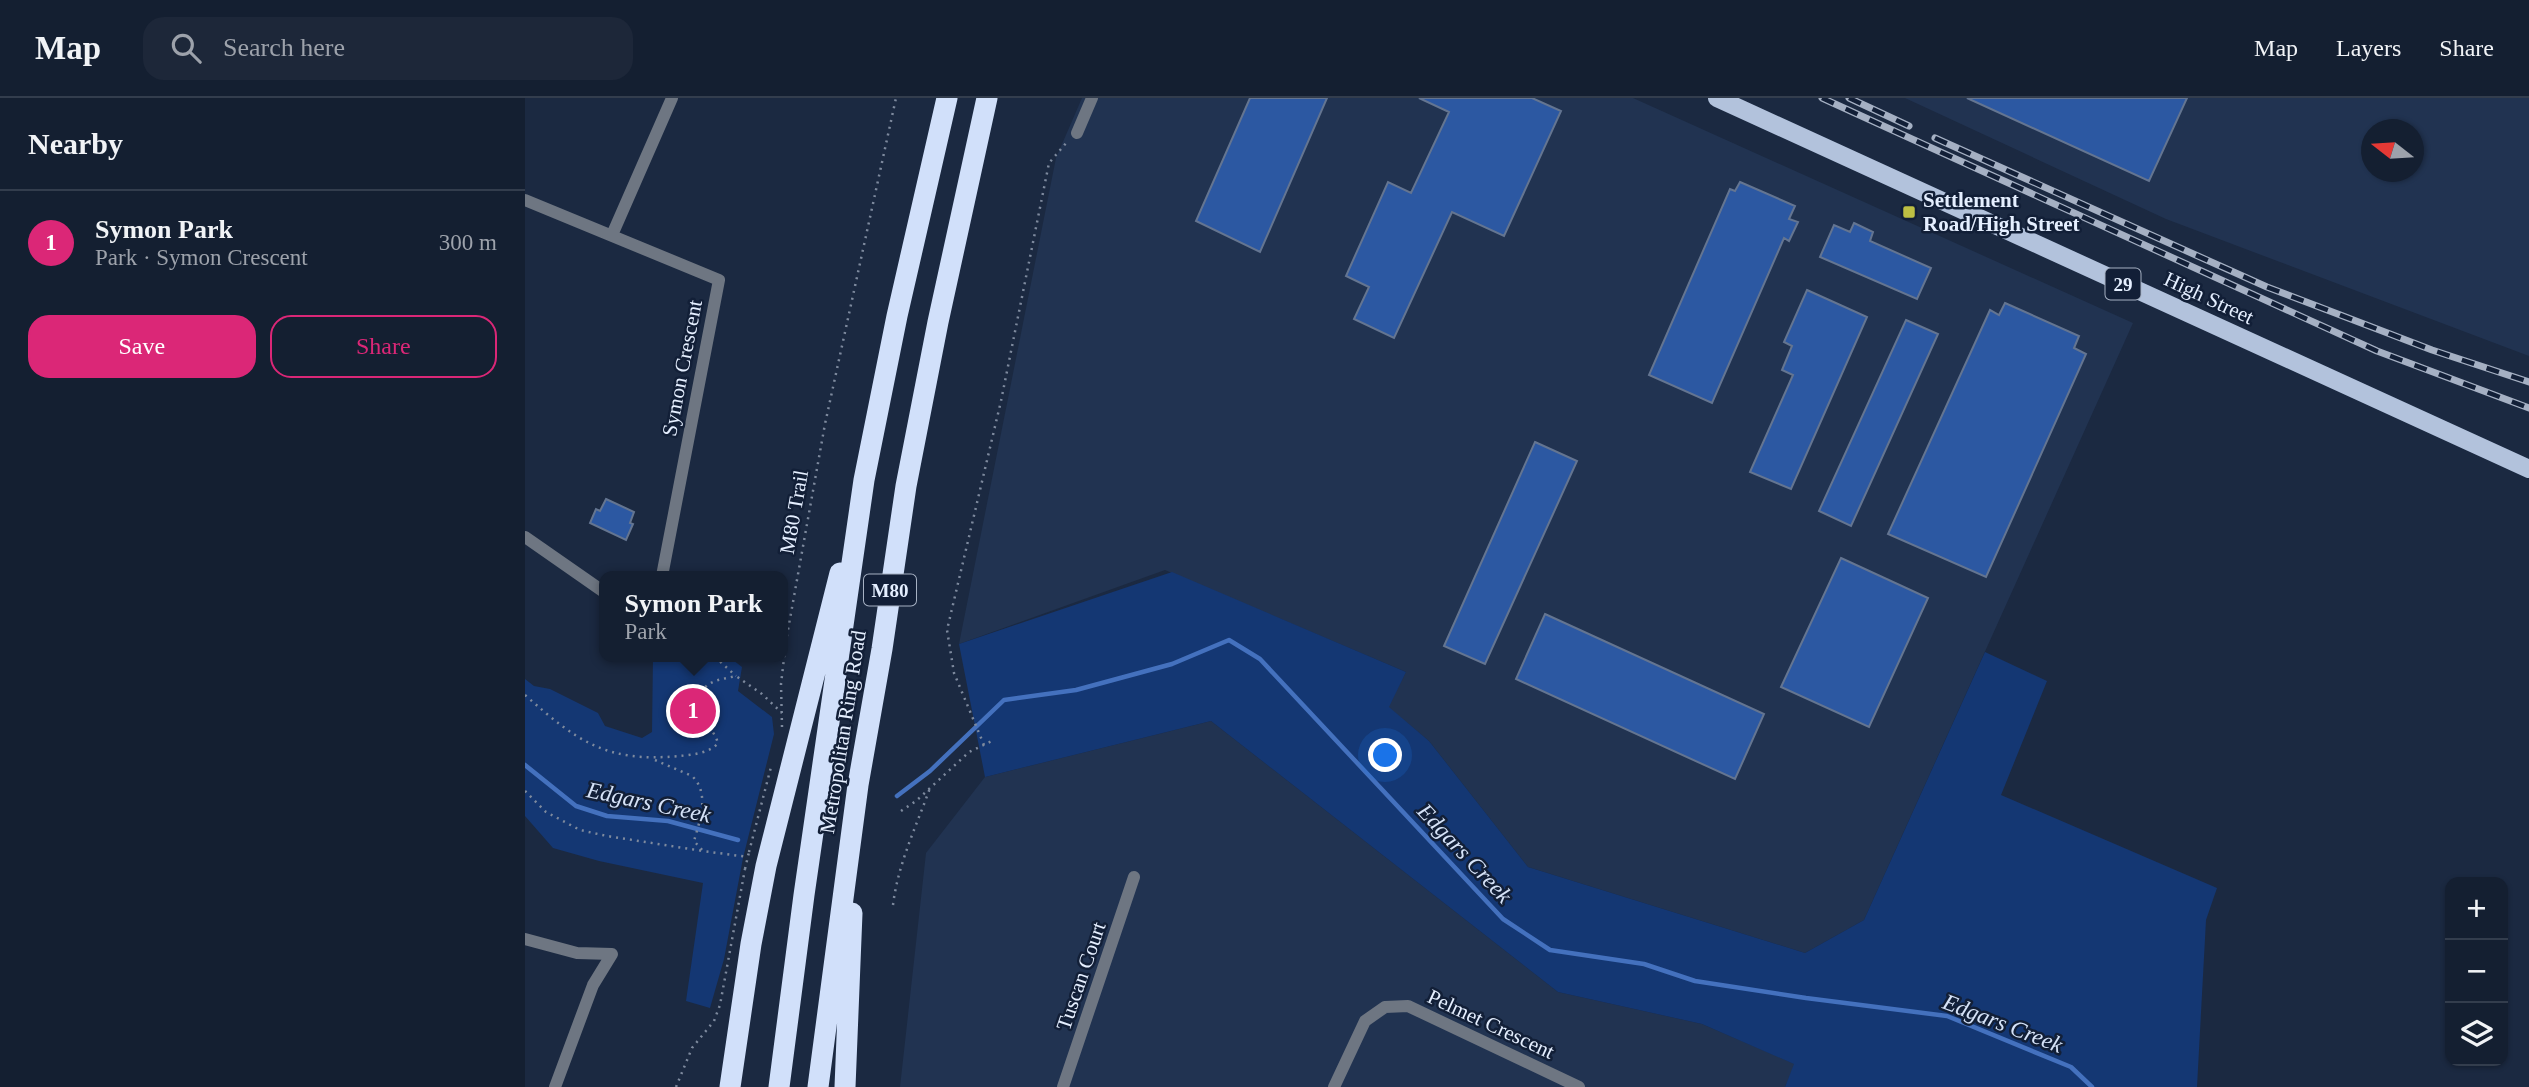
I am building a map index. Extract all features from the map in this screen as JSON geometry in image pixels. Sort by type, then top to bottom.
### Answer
[{"type":"highway","name":"Metropolitan Ring Road","points":[[779,1087],[864,480],[897,316],[947,98]]},
{"type":"highway","name":"Metropolitan Ring Road","points":[[817,1087],[858,785],[906,486],[937,322],[987,98]]},
{"type":"highway","points":[[730,1087],[765,866],[864,480]]},
{"type":"highway","points":[[845,1087],[858,785]]},
{"type":"main road","name":"High Street","points":[[1717,98],[2529,469]]},
{"type":"street","points":[[525,200],[612,235],[672,98]]},
{"type":"street","points":[[1077,133],[1092,98]]},
{"type":"street","name":"Symon Crescent","points":[[612,235],[719,280],[663,571]]},
{"type":"street","points":[[525,537],[599,589]]},
{"type":"street","name":"Tuscan Court","points":[[1063,1087],[1134,877]]},
{"type":"street","points":[[525,939],[577,953],[612,954],[593,985],[555,1087]]},
{"type":"street","name":"Pelmet Crescent","points":[[1334,1087],[1365,1021],[1385,1007],[1408,1006],[1579,1087]]},
{"type":"path","name":"M80 Trail","points":[[788,630],[825,424],[896,98]]},
{"type":"path","points":[[984,745],[954,673],[947,630],[1001,401],[1049,163],[1077,133]]},
{"type":"path","points":[[721,662],[782,713]]},
{"type":"path","name":"M80 Trail","points":[[781,734],[784,662]]},
{"type":"path","points":[[525,695],[559,725],[586,743],[611,754],[652,759],[684,756],[713,749],[718,743],[716,735],[697,709],[695,701],[703,687],[711,681],[736,676]]},
{"type":"path","points":[[901,811],[969,752],[994,740]]},
{"type":"path","points":[[652,759],[696,780],[703,806],[694,841],[703,851]]},
{"type":"path","points":[[675,1087],[692,1048],[714,1021],[720,1005],[745,869],[773,760]]},
{"type":"path","points":[[894,905],[896,882],[930,788]]},
{"type":"path","points":[[525,790],[546,811],[580,830],[732,857],[755,858],[743,858]]},
{"type":"shaded area","points":[[1082,98],[1633,98],[2133,323],[1864,920],[1805,953],[1528,867],[1429,741],[1388,707],[1406,672],[1165,570],[959,644],[1056,158]]},
{"type":"shaded area","points":[[1905,98],[2529,98],[2529,356],[2166,219]]},
{"type":"shaded area","points":[[1172,572],[1406,672],[1389,707],[1429,741],[1528,867],[1805,953],[1864,920],[1985,652],[2047,681],[2001,795],[2217,888],[2206,920],[2197,1087],[1785,1087],[1794,1064],[1702,1024],[1558,992],[1211,721],[985,777],[959,644]]},
{"type":"shaded area","points":[[653,662],[736,662],[742,667],[738,691],[772,717],[774,734],[743,858],[724,959],[710,1008],[686,1001],[703,883],[599,861],[553,848],[525,816],[525,679],[534,686],[550,689],[598,713],[605,726],[642,738],[652,732]]},
{"type":"shaded area","points":[[1211,721],[1558,992],[1702,1024],[1795,1064],[1785,1087],[900,1087],[926,853],[985,777]]},
{"type":"building","points":[[1250,98],[1327,98],[1260,252],[1196,221]]},
{"type":"building","points":[[1419,98],[1532,98],[1561,111],[1504,236],[1452,212],[1394,338],[1354,319],[1369,287],[1346,276],[1388,182],[1411,193],[1449,112]]},
{"type":"building","points":[[1967,98],[2187,98],[2149,181]]},
{"type":"building","points":[[1740,182],[1795,206],[1789,219],[1798,222],[1789,241],[1784,238],[1712,403],[1649,375],[1730,189],[1735,191]]},
{"type":"building","points":[[1854,223],[1873,232],[1870,241],[1931,268],[1917,299],[1820,257],[1834,225],[1850,232]]},
{"type":"building","points":[[1807,290],[1867,317],[1791,489],[1750,472],[1793,375],[1782,370],[1792,346],[1784,342]]},
{"type":"building","points":[[2005,303],[2079,336],[2074,348],[2086,354],[1986,577],[1888,534],[1990,310],[1999,315]]},
{"type":"building","points":[[1906,320],[1938,334],[1851,526],[1819,511]]},
{"type":"building","points":[[1535,442],[1577,461],[1485,664],[1444,646]]},
{"type":"building","points":[[606,499],[634,512],[630,523],[633,524],[626,540],[590,523],[596,509],[600,511]]},
{"type":"building","points":[[1841,558],[1928,598],[1869,727],[1781,687]]},
{"type":"building","points":[[1545,614],[1764,714],[1735,779],[1516,679]]},
{"type":"waterway","name":"Edgars Creek","points":[[897,796],[930,771],[1004,700],[1076,690],[1172,664],[1229,640],[1260,659],[1503,919],[1550,950],[1644,964],[1695,981],[1947,1016],[2071,1067],[2092,1087]]},
{"type":"waterway","name":"Edgars Creek","points":[[525,765],[576,806],[607,816],[668,821],[738,840]]},
{"type":"railway","points":[[1822,98],[2377,351],[2529,408]]},
{"type":"railway","points":[[1849,98],[1909,126]]},
{"type":"railway","points":[[1935,138],[2267,287],[2432,350],[2529,382]]},
{"type":"place","name":"Settlement Road/High Street","points":[[1909,212]]},
{"type":"place","name":"Symon Park","points":[[693,711]]}]
